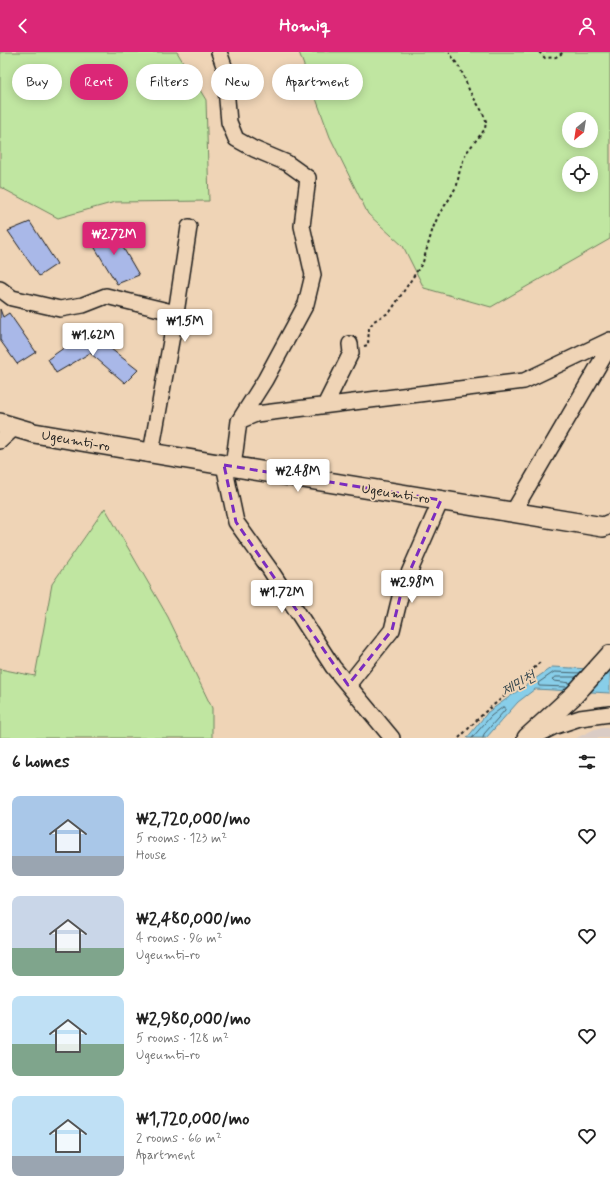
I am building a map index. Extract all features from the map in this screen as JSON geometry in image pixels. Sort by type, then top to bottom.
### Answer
[{"type":"main road","name":"Ugeumti-ro","points":[[7,425],[34,433],[608,528]]},
{"type":"main road","points":[[528,738],[574,695],[608,658]]},
{"type":"street","points":[[219,52],[224,66],[229,122],[236,139],[254,149],[287,163],[308,178],[302,226],[313,275],[306,304],[265,380],[239,421],[229,466],[236,522],[269,568],[333,667],[392,738]]},
{"type":"street","points":[[151,453],[176,313],[189,227]]},
{"type":"street","points":[[0,289],[12,298],[60,309],[83,305],[106,296],[176,313]]},
{"type":"street","points":[[239,421],[256,414],[524,382],[610,340]]},
{"type":"street","points":[[513,512],[610,346]]},
{"type":"street","points":[[324,405],[351,348]]},
{"type":"street","points":[[0,441],[7,425]]},
{"type":"street","points":[[348,685],[392,630],[402,589],[441,500]]},
{"type":"street","points":[[528,738],[553,727],[580,718],[610,714]]},
{"type":"path","points":[[351,348],[356,349],[368,345],[369,328],[374,321],[390,312],[423,262],[439,214],[457,185],[460,169],[466,153],[484,129],[486,121],[482,111],[470,92],[461,70],[450,52]]},
{"type":"path","points":[[539,52],[545,58],[556,57],[564,52]]},
{"type":"path","points":[[459,738],[485,712],[518,685],[541,661]]},
{"type":"highlighted area","points":[[224,465],[441,500],[402,589],[392,630],[348,685],[236,522]]},
{"type":"shaded area","points":[[610,727],[610,738],[576,738],[595,729]]},
{"type":"green space","points":[[0,52],[177,52],[184,64],[136,64],[136,100],[203,100],[203,95],[206,100],[209,201],[115,202],[58,218],[0,187]]},
{"type":"green space","points":[[299,52],[610,52],[610,239],[491,307],[424,288],[403,246],[368,214],[330,137],[317,100],[363,100],[363,64],[303,64]]},
{"type":"green space","points":[[105,508],[168,617],[212,708],[212,738],[0,738],[0,669],[35,676],[52,584]]},
{"type":"water","name":"제민천","points":[[552,667],[610,670],[610,693],[535,689],[518,702],[486,738],[467,738],[488,712]]},
{"type":"building","points":[[30,222],[57,264],[39,276],[8,231]]},
{"type":"building","points":[[111,227],[139,275],[117,284],[89,238]]},
{"type":"building","points":[[0,309],[3,317],[9,313],[36,352],[17,364],[0,340]]},
{"type":"building","points":[[88,331],[138,370],[125,383],[90,353],[56,373],[48,359]]}]
